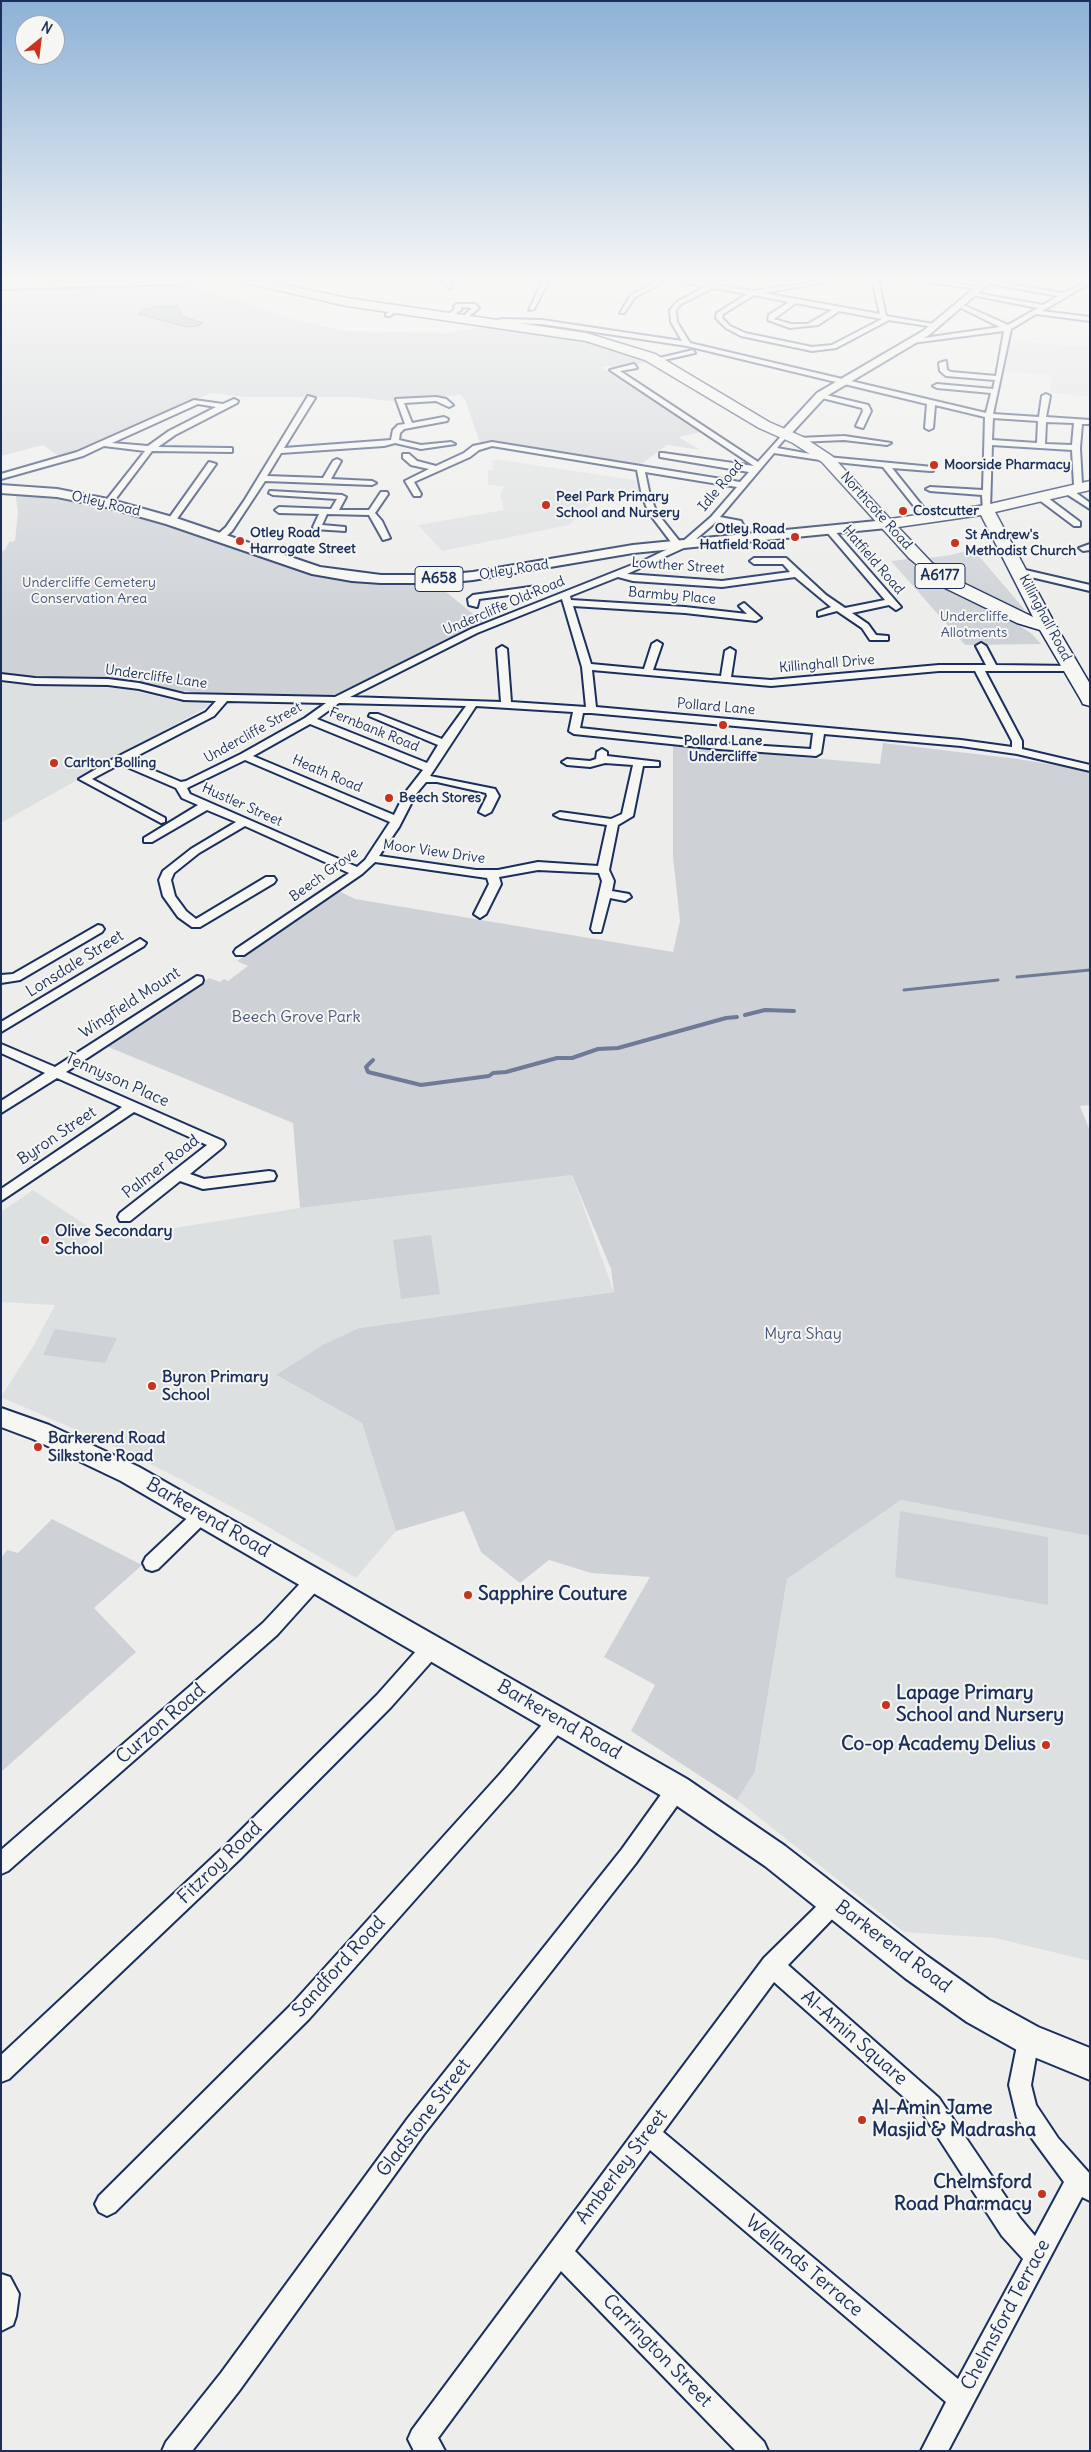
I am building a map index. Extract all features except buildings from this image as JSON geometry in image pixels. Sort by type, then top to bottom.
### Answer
[{"type":"highway","name":"A6177","points":[[713,394],[764,425],[791,437]]},
{"type":"highway","name":"Northcote Road","points":[[791,437],[827,459],[926,566],[951,584],[985,602],[1023,619],[1047,626]]},
{"type":"highway","name":"A658","points":[[886,524],[986,510],[1080,488]]},
{"type":"highway","name":"Killinghall Road","points":[[986,510],[1021,572],[1047,626],[1090,700]]},
{"type":"main road","name":"Otley Road","points":[[1,489],[57,493],[108,503],[171,521],[317,571],[352,577],[418,580],[502,573],[633,549],[886,524]]},
{"type":"street","points":[[650,394],[757,468]]},
{"type":"street","points":[[897,394],[989,416],[1090,422]]},
{"type":"street","points":[[986,510],[989,416],[994,394]]},
{"type":"street","points":[[821,395],[865,407],[867,412],[860,426]]},
{"type":"street","name":"Idle Road","points":[[682,544],[714,519],[772,450],[791,437],[821,395]]},
{"type":"street","points":[[1041,446],[1042,419],[1046,396]]},
{"type":"street","points":[[219,538],[229,529],[280,451],[311,398]]},
{"type":"street","points":[[410,424],[399,402],[436,399],[444,400],[449,405]]},
{"type":"street","points":[[108,503],[150,449],[165,437],[234,401]]},
{"type":"street","points":[[1,477],[70,457],[197,402],[223,406]]},
{"type":"street","points":[[929,428],[930,403]]},
{"type":"street","points":[[395,441],[397,430],[410,424],[444,419]]},
{"type":"street","points":[[1078,421],[1080,437],[1076,448],[1078,485],[1090,507]]},
{"type":"street","points":[[791,437],[834,440],[844,438],[887,443]]},
{"type":"street","points":[[280,451],[372,446],[395,441],[420,447],[451,444]]},
{"type":"street","points":[[989,442],[1076,448]]},
{"type":"street","points":[[103,444],[150,449],[229,450]]},
{"type":"street","points":[[417,494],[409,481],[434,468],[458,459],[476,448],[492,444],[742,485]]},
{"type":"street","points":[[772,450],[827,459],[930,469]]},
{"type":"street","points":[[664,455],[757,468]]},
{"type":"street","points":[[406,456],[414,463],[434,468]]},
{"type":"street","points":[[326,481],[337,461]]},
{"type":"street","points":[[171,521],[212,464]]},
{"type":"street","points":[[886,466],[928,518]]},
{"type":"street","points":[[642,468],[641,472],[646,496],[654,513],[682,544]]},
{"type":"street","points":[[262,478],[372,483]]},
{"type":"street","points":[[334,512],[350,482]]},
{"type":"street","points":[[930,489],[986,493]]},
{"type":"street","points":[[273,493],[342,497]]},
{"type":"street","points":[[371,513],[384,494]]},
{"type":"street","points":[[1041,497],[1077,524]]},
{"type":"street","points":[[279,510],[371,513],[378,521],[386,538]]},
{"type":"street","points":[[324,512],[317,527],[342,529]]},
{"type":"street","points":[[714,519],[738,523],[747,539]]},
{"type":"street","name":"Hatfield Road","points":[[830,531],[894,605],[842,609]]},
{"type":"street","name":"Undercliffe Old Road","points":[[338,700],[474,631],[543,603],[566,599],[682,544]]},
{"type":"street","points":[[754,561],[786,561],[796,574],[802,576],[824,597],[865,626],[873,638],[885,638]]},
{"type":"street","points":[[1021,572],[1090,588]]},
{"type":"street","name":"Lowther Street","points":[[618,574],[633,578],[722,584],[796,574]]},
{"type":"street","points":[[474,605],[473,599],[476,597],[537,589]]},
{"type":"street","points":[[522,590],[543,603]]},
{"type":"street","points":[[566,599],[587,667],[592,710]]},
{"type":"street","name":"Barmby Place","points":[[566,599],[756,618],[744,606]]},
{"type":"street","points":[[821,614],[842,609]]},
{"type":"street","points":[[648,671],[657,644]]},
{"type":"street","points":[[981,646],[992,667]]},
{"type":"street","points":[[502,649],[506,705]]},
{"type":"street","points":[[726,679],[730,651]]},
{"type":"street","name":"Killinghall Drive","points":[[587,667],[771,683],[939,668],[1071,668]]},
{"type":"street","points":[[978,668],[1017,741],[1017,751]]},
{"type":"street","name":"Undercliffe Lane","points":[[1,677],[35,681],[108,682],[139,686],[184,697],[223,700],[338,700]]},
{"type":"street","points":[[162,820],[84,779],[210,714],[223,700]]},
{"type":"street","name":"Pollard Lane","points":[[338,700],[473,703],[579,709],[819,730],[961,743],[1064,760],[1090,768]]},
{"type":"street","name":"Undercliffe Street","points":[[180,786],[189,784],[245,756],[309,720],[338,700]]},
{"type":"street","name":"Beech Grove","points":[[240,952],[358,872],[372,858],[411,793],[426,774],[444,744],[473,703]]},
{"type":"street","points":[[579,709],[574,731],[719,746],[816,753],[819,730]]},
{"type":"street","points":[[374,716],[444,744]]},
{"type":"street","name":"Fernbank Road","points":[[309,720],[438,779],[492,791],[492,796],[485,812]]},
{"type":"street","points":[[567,762],[590,764],[602,755],[655,764]]},
{"type":"street","name":"Heath Road","points":[[245,756],[396,820]]},
{"type":"street","name":"Hustler Street","points":[[119,760],[180,786],[186,796],[358,872]]},
{"type":"street","points":[[560,815],[613,823],[627,816],[639,762]]},
{"type":"street","points":[[148,840],[207,805]]},
{"type":"street","points":[[244,822],[195,851],[169,871],[165,880],[169,896],[182,914],[196,924],[270,880]]},
{"type":"street","points":[[597,929],[608,881],[603,870],[613,823]]},
{"type":"street","name":"Moor View Drive","points":[[372,858],[464,874],[492,874],[538,866],[603,870]]},
{"type":"street","name":"Moor View Drive","points":[[480,914],[495,884],[492,874]]},
{"type":"street","points":[[605,894],[625,897]]},
{"type":"street","points":[[472,899],[486,901]]},
{"type":"street","points":[[1,979],[16,977],[98,929]]},
{"type":"street","name":"Lonsdale Street","points":[[1,1028],[140,943]]},
{"type":"street","name":"Wingfield Mount","points":[[1,1108],[198,980]]},
{"type":"street","name":"Tennyson Place","points":[[1,1048],[218,1144]]},
{"type":"street","name":"Byron Street","points":[[1,1196],[133,1106]]},
{"type":"street","name":"Palmer Road","points":[[125,1217],[218,1144]]},
{"type":"street","points":[[179,1175],[203,1184],[269,1176]]},
{"type":"street","name":"Barkerend Road","points":[[1,1417],[41,1432],[130,1474],[203,1514],[677,1789],[775,1856],[916,1967],[964,2001],[1028,2039],[1090,2064]]},
{"type":"street","points":[[152,1563],[203,1514]]},
{"type":"street","name":"Curzon Road","points":[[1,1864],[270,1629],[316,1580]]},
{"type":"street","name":"Fitzroy Road","points":[[1,2071],[232,1852],[384,1701],[432,1647]]},
{"type":"street","name":"Sandford Road","points":[[106,2204],[301,2011],[507,1781],[559,1719]]},
{"type":"street","name":"Gladstone Street","points":[[175,2451],[230,2382],[416,2126],[629,1856],[677,1789]]},
{"type":"street","name":"Amberley Street","points":[[427,2445],[486,2354],[647,2133],[772,1966],[834,1903]]},
{"type":"street","name":"Al-Amin Square","points":[[772,1966],[931,2106],[1011,2227],[1038,2258]]},
{"type":"street","points":[[1028,2039],[1020,2085],[1025,2110],[1084,2184]]},
{"type":"street","name":"Wellands Terrace","points":[[647,2133],[962,2399]]},
{"type":"street","name":"Chelmsford Terrace","points":[[934,2451],[1038,2258],[1084,2184]]},
{"type":"street","name":"Carrington Street","points":[[560,2252],[755,2451]]},
{"type":"street","points":[[1,2319],[4,2290]]},
{"type":"shaded area","points":[[1064,394],[1090,394],[1090,397]]},
{"type":"shaded area","name":"Peel Park Primary School and Nursery","points":[[494,459],[635,480],[639,483],[638,499],[604,495],[594,500],[569,525],[442,551],[418,525],[504,510],[500,494],[505,486],[488,485],[488,470],[494,470],[492,468],[494,464],[491,462]]},
{"type":"shaded area","name":"Carlton Bolling","points":[[1,683],[122,688],[177,701],[212,704],[1,823]]},
{"type":"shaded area","name":"Byron Primary School","points":[[572,1175],[614,1292],[359,1328],[277,1376],[362,1423],[396,1531],[356,1578],[249,1516],[174,1476],[120,1449],[1,1397],[34,1345],[55,1305],[1,1302],[1,1212],[33,1190],[93,1230],[85,1249],[111,1238],[300,1208]]},
{"type":"shaded area","name":"Lapage Primary School and Nursery","points":[[901,1500],[1090,1536],[1090,1961],[995,1938],[904,1932],[737,1800],[755,1772],[787,1579]]},
{"type":"green space","points":[[1,394],[207,394],[82,451],[60,457],[43,445],[1,456]]},
{"type":"green space","points":[[222,394],[458,394],[434,399],[389,401],[357,397],[243,397]]},
{"type":"green space","points":[[460,394],[643,394],[701,432],[679,437],[700,450],[667,445],[643,463],[635,465],[486,441],[480,443],[466,402]]},
{"type":"green space","name":"Undercliffe Cemetery Conservation Area","points":[[15,492],[108,506],[281,565],[343,581],[439,586],[484,623],[334,695],[262,696],[193,692],[172,690],[136,680],[32,677],[1,672],[1,552],[5,550],[9,542],[15,541],[18,512]]},
{"type":"green space","name":"Undercliffe Allotments","points":[[973,549],[1025,610],[1018,610],[957,580],[928,558],[951,555]]},
{"type":"green space","name":"Undercliffe Allotments","points":[[908,559],[920,571],[940,585],[1017,624],[1032,634],[1041,644],[965,645],[891,561]]},
{"type":"green space","points":[[883,743],[1018,759],[1090,773],[1090,1105],[1080,1106],[1090,1131],[1090,1536],[901,1500],[787,1579],[755,1772],[737,1800],[631,1731],[655,1685],[604,1657],[650,1577],[591,1573],[549,1560],[520,1583],[481,1552],[464,1511],[396,1531],[362,1423],[276,1375],[323,1345],[359,1328],[614,1292],[611,1269],[572,1175],[300,1208],[293,1123],[106,1046],[209,978],[220,982],[224,979],[228,981],[248,966],[237,961],[339,891],[355,899],[673,952],[680,921],[673,857],[673,746],[880,764]]},
{"type":"green space","points":[[431,1235],[440,1294],[401,1299],[393,1240]]},
{"type":"green space","points":[[55,1329],[117,1338],[105,1363],[43,1355]]},
{"type":"green space","points":[[900,1511],[1048,1537],[1048,1605],[895,1577]]},
{"type":"green space","points":[[52,1519],[142,1565],[94,1608],[136,1652],[1,1772],[1,1558],[7,1550],[18,1553]]},
{"type":"waterway","points":[[1017,977],[1090,970]]},
{"type":"waterway","points":[[904,990],[998,980]]},
{"type":"waterway","points":[[745,1015],[765,1010],[794,1011]]},
{"type":"waterway","points":[[373,1060],[366,1067],[368,1072],[421,1085],[489,1076],[493,1073],[506,1072],[557,1058],[572,1058],[598,1049],[618,1048],[726,1018],[737,1017]]},
{"type":"place","name":"Moorside Pharmacy","points":[[934,465]]},
{"type":"place","name":"Peel Park Primary School and Nursery","points":[[546,505]]},
{"type":"place","name":"Costcutter","points":[[903,511]]},
{"type":"place","name":"Otley Road Hatfield Road","points":[[795,537]]},
{"type":"place","name":"Otley Road Harrogate Street","points":[[240,541]]},
{"type":"place","name":"St Andrew's Methodist Church","points":[[955,543]]},
{"type":"place","name":"Pollard Lane Undercliffe","points":[[723,725]]},
{"type":"place","name":"Carlton Bolling","points":[[54,763]]},
{"type":"place","name":"Beech Stores","points":[[389,798]]},
{"type":"place","name":"Olive Secondary School","points":[[45,1240]]},
{"type":"place","name":"Byron Primary School","points":[[152,1386]]},
{"type":"place","name":"Barkerend Road Silkstone Road","points":[[38,1447]]},
{"type":"place","name":"Sapphire Couture","points":[[468,1595]]},
{"type":"place","name":"Lapage Primary School and Nursery","points":[[886,1705]]},
{"type":"place","name":"Co-op Academy Delius","points":[[1046,1745]]},
{"type":"place","name":"Al-Amin Jame Masjid & Madrasha","points":[[862,2120]]},
{"type":"place","name":"Chelmsford Road Pharmacy","points":[[1042,2194]]},
{"type":"park label","name":"Beech Grove Park","points":[[296,1017]]},
{"type":"park label","name":"Myra Shay","points":[[803,1334]]}]
